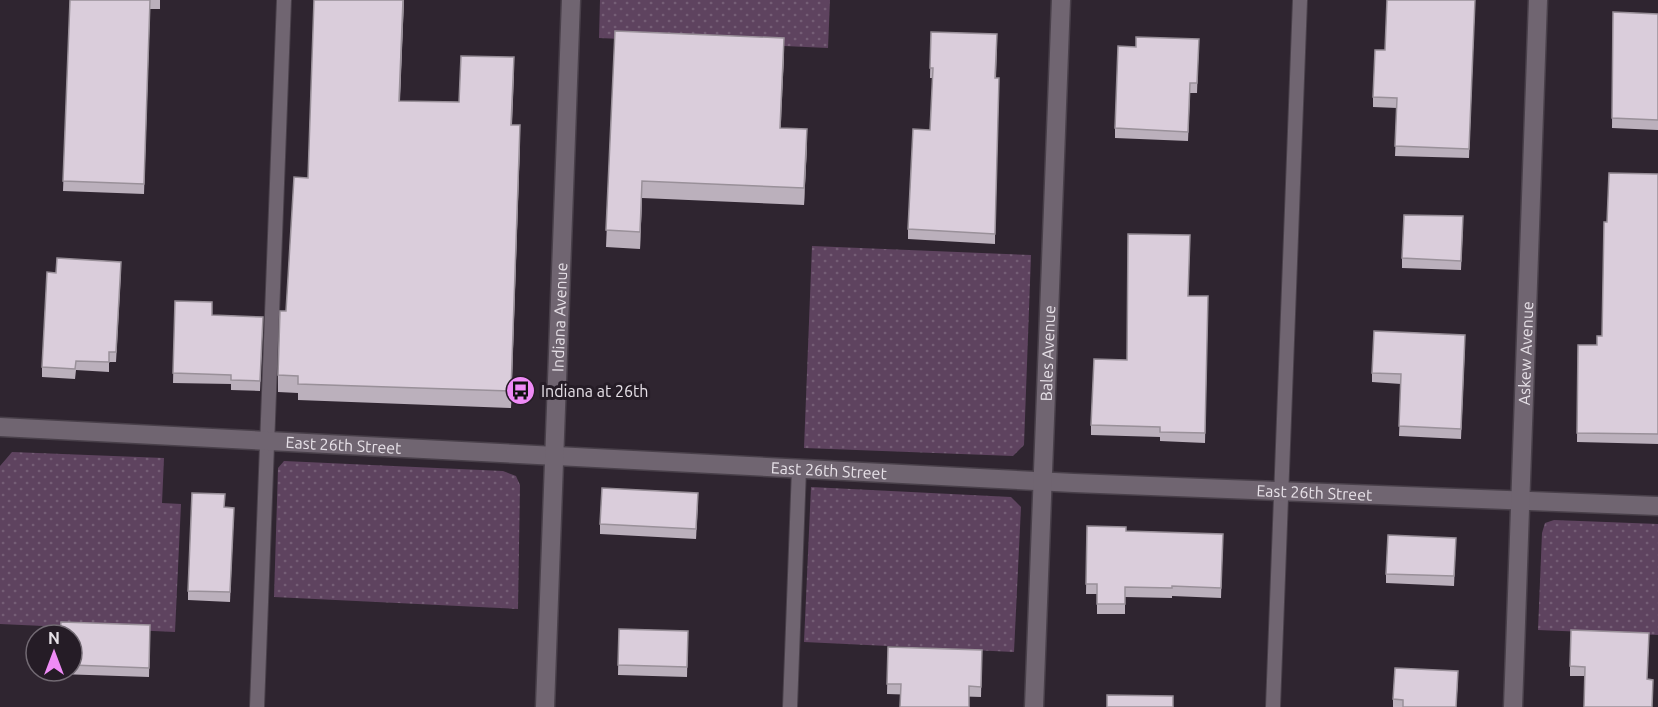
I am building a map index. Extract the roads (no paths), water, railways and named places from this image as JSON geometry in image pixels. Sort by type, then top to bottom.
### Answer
[{"type":"street","name":"Indiana Avenue","points":[[545,707],[571,0]]},
{"type":"street","name":"Bales Avenue","points":[[1034,707],[1061,0]]},
{"type":"street","name":"Askew Avenue","points":[[1513,707],[1538,0]]},
{"type":"street","name":"East 26th Street","points":[[0,427],[1282,493],[1658,506]]},
{"type":"lane","points":[[257,707],[284,0]]},
{"type":"lane","points":[[1273,707],[1300,0]]},
{"type":"lane","points":[[790,707],[799,469]]},
{"type":"place","name":"Indiana at 26th","points":[[520,391]]}]
